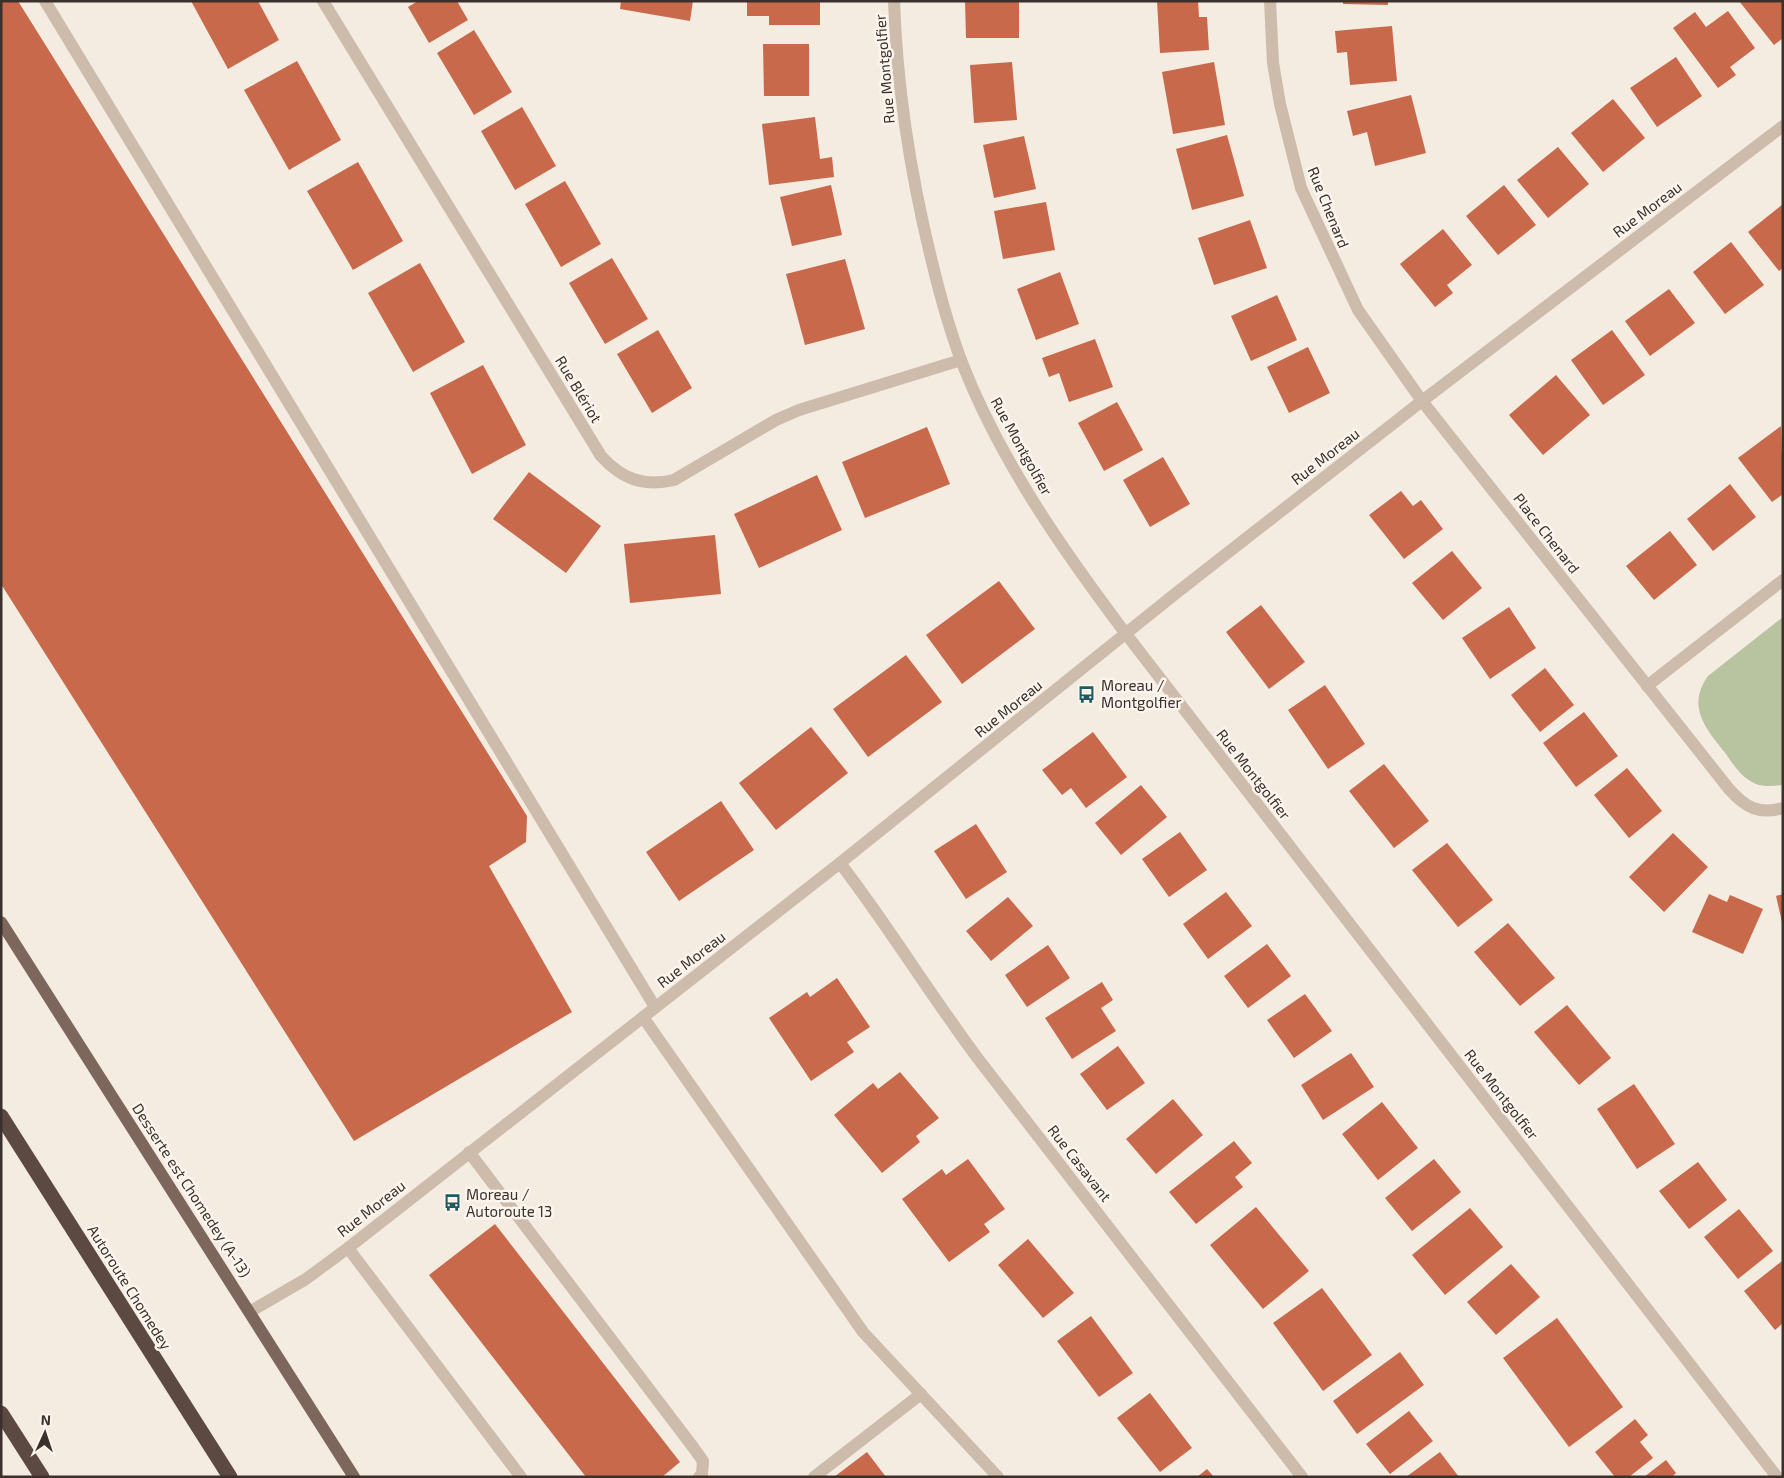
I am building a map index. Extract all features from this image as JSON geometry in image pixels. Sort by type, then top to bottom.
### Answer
[{"type":"highway","name":"Autoroute Chomedey","points":[[1,1116],[230,1477]]},
{"type":"highway","points":[[1,1413],[42,1477]]},
{"type":"main road","name":"Desserte est Chomedey (A-13)","points":[[1,922],[251,1312],[354,1477]]},
{"type":"street","points":[[45,1],[655,1007]]},
{"type":"street","name":"Rue Blériot","points":[[323,1],[601,456],[613,469],[627,478],[644,483],[658,484],[674,480],[758,430],[791,413],[961,360]]},
{"type":"street","name":"Rue Montgolfier","points":[[894,1],[899,78],[917,194],[938,288],[961,360],[986,414],[1026,488],[1052,531],[1126,634],[1777,1477]]},
{"type":"street","name":"Rue Chenard","points":[[1270,1],[1273,63],[1280,104],[1301,188],[1358,310],[1422,401]]},
{"type":"street","name":"Rue Moreau","points":[[251,1312],[306,1278],[348,1248],[840,863],[1126,634],[1422,401],[1783,126]]},
{"type":"street","name":"Place Chenard","points":[[1422,401],[1738,799],[1761,812],[1783,808]]},
{"type":"street","points":[[1647,686],[1783,580]]},
{"type":"street","name":"Rue Casavant","points":[[840,863],[867,899],[936,1003],[1302,1477]]},
{"type":"street","points":[[643,1017],[864,1332],[998,1477]]},
{"type":"street","points":[[470,1152],[703,1461],[702,1474],[699,1477]]},
{"type":"street","points":[[348,1248],[521,1477]]},
{"type":"street","points":[[814,1477],[921,1394]]},
{"type":"green space","points":[[1783,617],[1783,785],[1762,786],[1742,775],[1712,736],[1701,717],[1699,698],[1708,676]]},
{"type":"building","points":[[1,1],[18,1],[527,816],[526,842],[489,866],[572,1012],[354,1141],[1,584]]},
{"type":"building","points":[[191,1],[258,1],[279,40],[228,69]]},
{"type":"building","points":[[418,1],[457,1],[468,20],[429,43],[408,7]]},
{"type":"building","points":[[621,1],[693,1],[690,21],[620,9]]},
{"type":"building","points":[[747,1],[820,1],[820,25],[769,25],[769,16],[747,16]]},
{"type":"building","points":[[965,1],[1019,1],[1019,38],[966,38]]},
{"type":"building","points":[[1157,1],[1198,1],[1199,17],[1207,17],[1209,50],[1160,53]]},
{"type":"building","points":[[1343,1],[1388,1],[1388,5],[1343,4]]},
{"type":"building","points":[[1739,1],[1783,1],[1783,38],[1774,45]]},
{"type":"building","points":[[1728,11],[1755,48],[1730,67],[1736,75],[1718,88],[1673,28],[1695,12],[1706,27]]},
{"type":"building","points":[[1392,26],[1397,81],[1350,85],[1347,52],[1337,53],[1335,31]]},
{"type":"building","points":[[474,30],[512,92],[474,115],[437,53]]},
{"type":"building","points":[[763,44],[809,44],[809,96],[764,96]]},
{"type":"building","points":[[1676,57],[1702,96],[1657,127],[1630,88]]},
{"type":"building","points":[[297,61],[341,140],[289,170],[244,90]]},
{"type":"building","points":[[1012,62],[1017,120],[974,123],[970,65]]},
{"type":"building","points":[[1214,62],[1225,125],[1173,134],[1162,72]]},
{"type":"building","points":[[1411,95],[1426,153],[1375,166],[1367,132],[1353,136],[1347,111]]},
{"type":"building","points":[[1613,99],[1645,138],[1603,172],[1571,133]]},
{"type":"building","points":[[522,107],[556,166],[515,190],[481,131]]},
{"type":"building","points":[[815,117],[820,159],[832,157],[834,177],[769,185],[762,124]]},
{"type":"building","points":[[1227,135],[1244,196],[1192,210],[1176,149]]},
{"type":"building","points":[[1024,136],[1036,189],[994,198],[983,145]]},
{"type":"building","points":[[1558,147],[1589,184],[1548,218],[1517,180]]},
{"type":"building","points":[[358,162],[403,241],[353,270],[307,191]]},
{"type":"building","points":[[565,181],[601,244],[561,267],[525,204]]},
{"type":"building","points":[[831,185],[842,235],[792,246],[780,197]]},
{"type":"building","points":[[1504,185],[1536,225],[1498,255],[1466,216]]},
{"type":"building","points":[[1046,202],[1055,250],[1003,259],[994,211]]},
{"type":"building","points":[[1783,204],[1783,268],[1779,271],[1748,232]]},
{"type":"building","points":[[1250,220],[1267,268],[1214,285],[1198,238]]},
{"type":"building","points":[[1443,229],[1472,265],[1447,285],[1453,293],[1435,307],[1400,264]]},
{"type":"building","points":[[1731,242],[1764,285],[1725,314],[1693,272]]},
{"type":"building","points":[[612,258],[648,319],[605,344],[569,283]]},
{"type":"building","points":[[845,259],[865,329],[805,345],[786,274]]},
{"type":"building","points":[[420,263],[465,342],[413,372],[368,293]]},
{"type":"building","points":[[1060,272],[1079,324],[1036,340],[1017,289]]},
{"type":"building","points":[[1669,289],[1695,323],[1650,356],[1625,321]]},
{"type":"building","points":[[1277,295],[1297,340],[1251,361],[1231,316]]},
{"type":"building","points":[[658,330],[692,388],[652,413],[617,354]]},
{"type":"building","points":[[1612,330],[1645,375],[1603,405],[1571,360]]},
{"type":"building","points":[[1095,339],[1113,387],[1069,402],[1059,373],[1049,377],[1042,358]]},
{"type":"building","points":[[1308,347],[1330,393],[1289,413],[1267,367]]},
{"type":"building","points":[[483,365],[526,445],[472,474],[430,393]]},
{"type":"building","points":[[1556,375],[1590,415],[1543,455],[1509,415]]},
{"type":"building","points":[[1117,402],[1143,450],[1104,471],[1078,423]]},
{"type":"building","points":[[1781,426],[1783,494],[1772,502],[1738,458]]},
{"type":"building","points":[[927,427],[950,484],[865,518],[842,462]]},
{"type":"building","points":[[1163,457],[1190,504],[1150,527],[1123,480]]},
{"type":"building","points":[[529,472],[601,526],[566,573],[493,519]]},
{"type":"building","points":[[817,475],[842,530],[759,568],[734,514]]},
{"type":"building","points":[[1730,484],[1756,517],[1713,551],[1687,519]]},
{"type":"building","points":[[1401,491],[1413,506],[1421,500],[1443,529],[1404,559],[1369,515]]},
{"type":"building","points":[[1670,531],[1697,565],[1654,600],[1626,566]]},
{"type":"building","points":[[715,535],[721,594],[630,603],[624,544]]},
{"type":"building","points":[[1452,551],[1482,588],[1443,620],[1412,583]]},
{"type":"building","points":[[999,581],[1035,629],[962,684],[926,635]]},
{"type":"building","points":[[1261,605],[1305,662],[1269,689],[1226,632]]},
{"type":"building","points":[[1509,607],[1536,648],[1490,679],[1462,638]]},
{"type":"building","points":[[906,655],[942,702],[868,757],[833,709]]},
{"type":"building","points":[[1545,668],[1574,705],[1540,732],[1511,695]]},
{"type":"building","points":[[1325,685],[1365,744],[1328,769],[1288,710]]},
{"type":"building","points":[[1584,712],[1618,756],[1576,787],[1543,743]]},
{"type":"building","points":[[811,727],[848,773],[776,830],[739,783]]},
{"type":"building","points":[[1093,732],[1127,777],[1086,808],[1071,788],[1062,795],[1042,770]]},
{"type":"building","points":[[1384,764],[1429,821],[1394,848],[1349,791]]},
{"type":"building","points":[[1627,768],[1662,811],[1629,838],[1594,795]]},
{"type":"building","points":[[1141,785],[1167,817],[1121,855],[1095,823]]},
{"type":"building","points":[[721,801],[754,850],[679,901],[646,852]]},
{"type":"building","points":[[976,824],[1007,872],[966,899],[934,851]]},
{"type":"building","points":[[1180,832],[1207,870],[1169,897],[1142,859]]},
{"type":"building","points":[[1673,833],[1708,867],[1664,912],[1629,877]]},
{"type":"building","points":[[1447,843],[1493,900],[1458,927],[1412,870]]},
{"type":"building","points":[[1226,892],[1252,926],[1208,959],[1183,924]]},
{"type":"building","points":[[1709,894],[1727,902],[1730,895],[1763,909],[1743,954],[1692,932]]},
{"type":"building","points":[[1783,894],[1783,922],[1782,922],[1776,896]]},
{"type":"building","points":[[1008,897],[1033,926],[991,961],[966,931]]},
{"type":"building","points":[[1508,923],[1555,978],[1520,1006],[1474,952]]},
{"type":"building","points":[[1267,944],[1291,976],[1248,1008],[1224,976]]},
{"type":"building","points":[[1048,945],[1070,978],[1027,1007],[1005,975]]},
{"type":"building","points":[[837,978],[870,1027],[847,1042],[854,1052],[811,1081],[769,1018],[807,992],[810,997]]},
{"type":"building","points":[[1102,982],[1113,1000],[1101,1008],[1116,1031],[1072,1059],[1045,1018]]},
{"type":"building","points":[[1305,994],[1332,1031],[1294,1058],[1267,1020]]},
{"type":"building","points":[[1567,1005],[1611,1058],[1579,1085],[1534,1032]]},
{"type":"building","points":[[1118,1046],[1145,1083],[1107,1110],[1080,1074]]},
{"type":"building","points":[[1351,1053],[1374,1087],[1323,1120],[1301,1085]]},
{"type":"building","points":[[900,1072],[939,1118],[916,1136],[920,1142],[882,1173],[834,1115],[873,1083],[878,1089]]},
{"type":"building","points":[[1634,1084],[1675,1144],[1637,1169],[1597,1109]]},
{"type":"building","points":[[1173,1099],[1203,1135],[1156,1174],[1126,1139]]},
{"type":"building","points":[[1382,1102],[1418,1148],[1378,1180],[1342,1134]]},
{"type":"building","points":[[1234,1141],[1252,1163],[1235,1177],[1243,1187],[1196,1224],[1169,1192]]},
{"type":"building","points":[[968,1159],[1005,1209],[984,1224],[990,1232],[949,1262],[902,1199],[942,1169],[946,1175]]},
{"type":"building","points":[[1434,1159],[1461,1192],[1412,1231],[1385,1198]]},
{"type":"building","points":[[1698,1162],[1727,1200],[1689,1229],[1659,1191]]},
{"type":"building","points":[[1256,1207],[1309,1271],[1263,1309],[1210,1245]]},
{"type":"building","points":[[1470,1208],[1503,1247],[1445,1295],[1412,1255]]},
{"type":"building","points":[[1739,1209],[1773,1251],[1738,1279],[1704,1237]]},
{"type":"building","points":[[495,1224],[680,1462],[662,1477],[586,1477],[429,1275]]},
{"type":"building","points":[[1028,1239],[1074,1293],[1043,1318],[998,1265]]},
{"type":"building","points":[[1782,1261],[1783,1323],[1775,1330],[1744,1291]]},
{"type":"building","points":[[1511,1264],[1540,1297],[1496,1335],[1467,1302]]},
{"type":"building","points":[[1322,1288],[1372,1355],[1323,1391],[1273,1323]]},
{"type":"building","points":[[1091,1316],[1133,1373],[1099,1397],[1057,1341]]},
{"type":"building","points":[[1557,1318],[1623,1407],[1569,1447],[1503,1358]]},
{"type":"building","points":[[1400,1352],[1424,1385],[1357,1434],[1333,1401]]},
{"type":"building","points":[[1150,1393],[1192,1448],[1160,1472],[1117,1418]]},
{"type":"building","points":[[1409,1411],[1433,1441],[1390,1474],[1366,1444]]},
{"type":"building","points":[[1635,1419],[1648,1435],[1640,1442],[1653,1458],[1629,1477],[1615,1477],[1595,1452]]},
{"type":"building","points":[[867,1452],[886,1477],[834,1477]]},
{"type":"building","points":[[1440,1452],[1459,1477],[1406,1477]]},
{"type":"building","points":[[1666,1460],[1676,1473],[1672,1477],[1644,1477]]},
{"type":"building","points":[[1207,1469],[1214,1477],[1197,1477]]},
{"type":"place","name":"Moreau / Montgolfier","points":[[1087,694]]},
{"type":"place","name":"Moreau / Autoroute 13","points":[[452,1203]]}]
